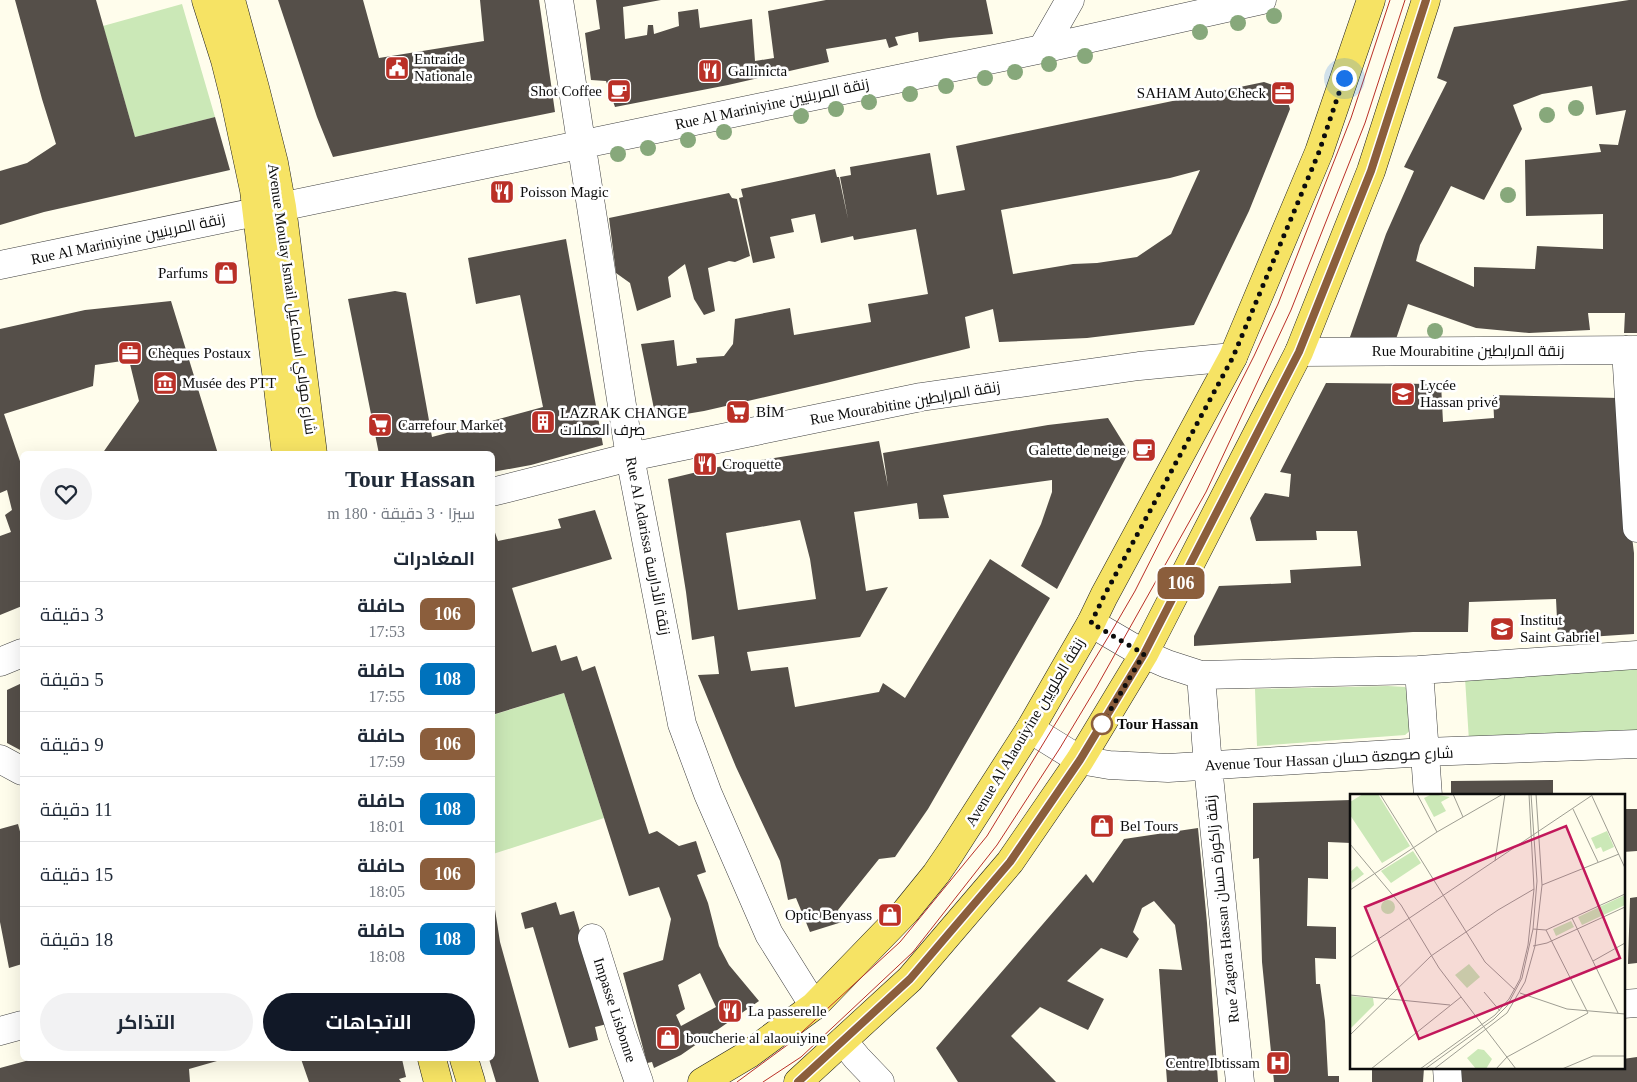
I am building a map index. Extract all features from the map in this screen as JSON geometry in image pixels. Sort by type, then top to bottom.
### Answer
[{"type":"main road","name":"Avenue Moulay Ismail شارع مولاي اسماعيل","points":[[206,0],[225,60],[246,150],[270,210],[312,451]]},
{"type":"main road","name":"Avenue Moulay Ismail شارع مولاي اسماعيل","points":[[231,0],[260,107],[270,210],[286,451]]},
{"type":"main road","name":"Avenue Al Alaouiyine زنقة العلويين","points":[[702,1082],[749,1054],[814,1006],[889,930],[936,874],[1030,729],[1091,623],[1233,357],[1319,152],[1371,0]]},
{"type":"main road","points":[[798,1082],[910,979],[1004,870],[1080,760],[1144,654],[1299,352],[1371,171],[1426,0]]},
{"type":"main road","points":[[433,1061],[438,1082]]},
{"type":"main road","points":[[465,1061],[471,1082]]},
{"type":"street","name":"Rue Al Adarissa زنقة الأدارسة","points":[[559,0],[630,457],[682,724],[708,794],[769,934],[814,1006]]},
{"type":"street","points":[[1042,49],[1070,0]]},
{"type":"street","name":"Rue Al Mariniyine زنقة المرينيين","points":[[0,266],[1042,49],[1262,0]]},
{"type":"street","points":[[1632,350],[1637,528]]},
{"type":"street","name":"Rue Mourabitine زنقة المرابطين","points":[[1299,352],[1632,350]]},
{"type":"street","name":"Rue Mourabitine زنقة المرابطين","points":[[495,491],[630,457],[921,397],[1139,366],[1233,357]]},
{"type":"street","points":[[1091,623],[1144,654],[1201,675],[1419,670],[1637,655]]},
{"type":"street","points":[[0,662],[20,654]]},
{"type":"street","points":[[1419,670],[1428,794]]},
{"type":"street","name":"Rue Zagora Hassan زنقة زاكورة حسان","points":[[1201,675],[1208,766],[1240,1082]]},
{"type":"street","name":"Avenue Tour Hassan شارع صومعة حسان","points":[[1030,729],[1080,760],[1109,765],[1168,768],[1425,752],[1637,744]]},
{"type":"street","points":[[0,759],[20,770]]},
{"type":"street","name":"Impasse Lisbonne","points":[[592,938],[639,1082]]},
{"type":"street","points":[[1624,1004],[1637,1003]]},
{"type":"street","points":[[0,1031],[20,1026]]},
{"type":"street","points":[[843,1041],[880,1082]]},
{"type":"green space","points":[[182,4],[215,117],[135,137],[103,26]]},
{"type":"green space","points":[[1637,669],[1637,733],[1469,741],[1465,678]]},
{"type":"green space","points":[[1405,687],[1410,693],[1412,729],[1405,735],[1257,746],[1255,689]]},
{"type":"green space","points":[[564,693],[604,818],[495,853],[495,714]]},
{"type":"building","points":[[15,0],[96,0],[135,137],[215,117],[230,170],[44,212],[0,225],[0,171],[27,163],[56,144]]},
{"type":"building","points":[[278,0],[363,0],[379,58],[484,41],[480,0],[539,0],[555,112],[333,157],[317,117]]},
{"type":"building","points":[[596,0],[661,0],[623,7],[625,39],[647,35],[648,25],[653,25],[654,34],[679,26],[678,12],[698,9],[700,28],[752,19],[755,61],[774,58],[768,11],[826,0],[986,0],[993,34],[919,42],[918,32],[895,37],[898,45],[889,48],[886,39],[826,49],[829,62],[728,85],[615,107],[606,81],[591,80],[585,33],[600,29]]},
{"type":"building","points":[[1637,0],[1637,333],[1624,333],[1625,313],[1588,313],[1590,330],[1529,333],[1476,328],[1408,304],[1396,339],[1350,337],[1386,234],[1414,171],[1404,167],[1447,82],[1437,78],[1454,27]],"holes":[[[1592,86],[1596,115],[1626,110],[1618,145],[1599,144],[1601,152],[1525,160],[1526,216],[1603,214],[1603,249],[1537,246],[1535,269],[1474,267],[1474,287],[1416,261],[1420,245],[1451,186],[1484,200],[1522,129],[1513,105],[1542,94]]]},
{"type":"building","points":[[1264,82],[1284,89],[1290,109],[1249,211],[1194,325],[1087,338],[999,342],[993,309],[965,317],[970,348],[704,411],[656,419],[641,344],[674,340],[677,366],[697,363],[696,358],[724,356],[733,344],[735,319],[790,308],[794,335],[871,322],[868,304],[928,294],[916,229],[854,240],[853,236],[821,243],[815,214],[791,219],[794,232],[770,237],[775,258],[753,263],[739,198],[743,197],[741,189],[835,169],[837,177],[839,177],[848,219],[840,177],[851,175],[850,167],[930,153],[937,195],[965,190],[956,146]],"holes":[[[1200,170],[1171,234],[1137,257],[1097,263],[1073,264],[1013,274],[1001,210],[1170,178]]]},
{"type":"building","points":[[729,193],[732,198],[737,199],[750,256],[735,262],[729,261],[708,268],[715,311],[704,315],[694,299],[685,264],[668,277],[671,297],[637,311],[630,283],[616,273],[609,218]]},
{"type":"building","points":[[566,239],[603,445],[531,465],[495,471],[495,451],[378,451],[348,299],[395,291],[406,293],[432,437],[543,407],[520,295],[476,304],[468,258]]},
{"type":"building","points":[[171,301],[217,451],[104,451],[139,401],[129,360],[95,365],[93,386],[4,414],[20,461],[20,607],[0,615],[0,536],[11,532],[5,515],[12,510],[7,490],[0,493],[0,329],[85,310]]},
{"type":"building","points":[[1326,383],[1441,384],[1443,422],[1494,418],[1493,395],[1619,398],[1634,553],[1634,634],[1558,639],[1556,599],[1469,602],[1468,632],[1413,632],[1194,646],[1194,636],[1219,586],[1291,583],[1290,570],[1361,566],[1357,531],[1316,531],[1317,540],[1256,541],[1250,518],[1265,493],[1289,497],[1291,474],[1280,472]]},
{"type":"building","points":[[1108,418],[1129,452],[1057,589],[1021,566],[1041,524],[1052,492],[1052,480],[943,495],[949,518],[919,519],[917,503],[854,512],[866,591],[888,587],[860,637],[747,652],[751,671],[788,667],[795,707],[879,692],[883,683],[905,698],[990,559],[1050,598],[928,809],[895,857],[879,859],[838,910],[842,922],[810,932],[796,898],[788,900],[780,861],[736,767],[698,675],[719,674],[714,636],[692,640],[668,479],[718,467],[879,441],[888,487],[883,453],[1048,425]],"holes":[[[800,520],[810,559],[816,599],[738,610],[726,533]]]},
{"type":"building","points":[[595,510],[612,559],[512,588],[532,652],[556,645],[561,661],[577,656],[582,671],[595,666],[649,834],[657,831],[679,846],[696,841],[706,872],[697,875],[708,903],[719,946],[729,965],[759,1001],[681,1055],[654,1068],[652,1062],[647,1063],[623,973],[663,960],[671,919],[659,887],[629,896],[564,693],[495,714],[495,532],[498,541],[561,528],[558,519]],"holes":[[[700,973],[716,1007],[681,1026],[676,1015],[685,1009],[678,985]]]},
{"type":"building","points":[[20,684],[20,750],[7,743],[7,690]]},
{"type":"building","points":[[1553,780],[1553,794],[1451,794],[1451,781]]},
{"type":"building","points":[[1350,800],[1350,843],[1328,842],[1328,879],[1308,878],[1307,926],[1336,927],[1336,959],[1315,958],[1316,984],[1320,984],[1325,1021],[1328,1076],[1339,1076],[1339,1082],[1274,1082],[1262,962],[1259,858],[1253,859],[1253,803]]},
{"type":"building","points":[[1624,809],[1637,809],[1637,851],[1624,852]]},
{"type":"building","points":[[18,824],[20,832],[20,965],[9,968],[0,922],[0,829]]},
{"type":"building","points":[[1198,828],[1207,923],[1218,1082],[1167,1082],[1159,969],[1182,970],[1175,925],[1154,901],[1142,908],[1133,932],[1139,939],[1127,958],[1101,948],[1067,981],[1104,999],[1088,1030],[1040,1007],[1011,1036],[1056,1082],[958,1082],[936,1048],[1086,874],[1093,883],[1124,839]]},
{"type":"building","points":[[1637,897],[1637,963],[1628,964],[1630,898]]},
{"type":"building","points":[[556,902],[560,915],[574,911],[607,1024],[595,1027],[598,1040],[569,1048],[533,927],[525,929],[521,913]]},
{"type":"building","points":[[495,910],[500,942],[539,1082],[496,1082],[490,1061],[495,1061]]},
{"type":"building","points":[[1637,1057],[1637,1082],[1458,1082],[1458,1070],[1624,1070],[1624,1059]]},
{"type":"building","points":[[26,1061],[217,1061],[189,1069],[190,1082],[0,1082],[0,1068]]},
{"type":"building","points":[[302,1061],[402,1061],[406,1077],[399,1079],[401,1082],[309,1082]]},
{"type":"building","points":[[1372,1070],[1424,1070],[1423,1082],[1372,1082]]},
{"type":"tram line","points":[[737,1082],[790,1043],[900,942],[987,836],[1110,634],[1135,591],[1254,356],[1278,304],[1351,118],[1390,0]]},
{"type":"tram line","points":[[763,1082],[801,1057],[913,952],[997,845],[1060,748],[1096,688],[1206,492],[1291,310],[1365,123],[1405,0]]},
{"type":"bus line","name":"106","points":[[798,1082],[910,979],[1010,862],[1080,760],[1144,654],[1299,352],[1371,171],[1426,0]]},
{"type":"place","name":"Entraide Nationale","points":[[397,68]]},
{"type":"place","name":"Gallinicta","points":[[710,71]]},
{"type":"place","name":"Shot Coffee","points":[[619,91]]},
{"type":"place","name":"SAHAM Auto Check","points":[[1283,93]]},
{"type":"place","name":"Poisson Magic","points":[[502,192]]},
{"type":"place","name":"Parfums","points":[[226,273]]},
{"type":"place","name":"Chèques Postaux","points":[[130,353]]},
{"type":"place","name":"Musée des PTT","points":[[165,383]]},
{"type":"place","name":"Lycée Hassan privé","points":[[1403,394]]},
{"type":"place","name":"BİM","points":[[738,412]]},
{"type":"place","name":"LAZRAK CHANGE صرف العملات","points":[[543,422]]},
{"type":"place","name":"Carrefour Market","points":[[380,425]]},
{"type":"place","name":"Galette de neige","points":[[1144,450]]},
{"type":"place","name":"Croquette","points":[[705,464]]},
{"type":"place","name":"Institut Saint Gabriel","points":[[1502,629]]},
{"type":"place","name":"Tour Hassan","points":[[1102,724]]},
{"type":"place","name":"Bel Tours","points":[[1102,826]]},
{"type":"place","name":"Optic Benyass","points":[[890,915]]},
{"type":"place","name":"La passerelle","points":[[730,1011]]},
{"type":"place","name":"boucherie al alaouiyine","points":[[668,1038]]},
{"type":"place","name":"Centre Ibtissam","points":[[1278,1063]]},
{"type":"route","points":[[1102,724],[1144,654],[1091,623],[1233,357],[1319,152],[1344,78]]}]
